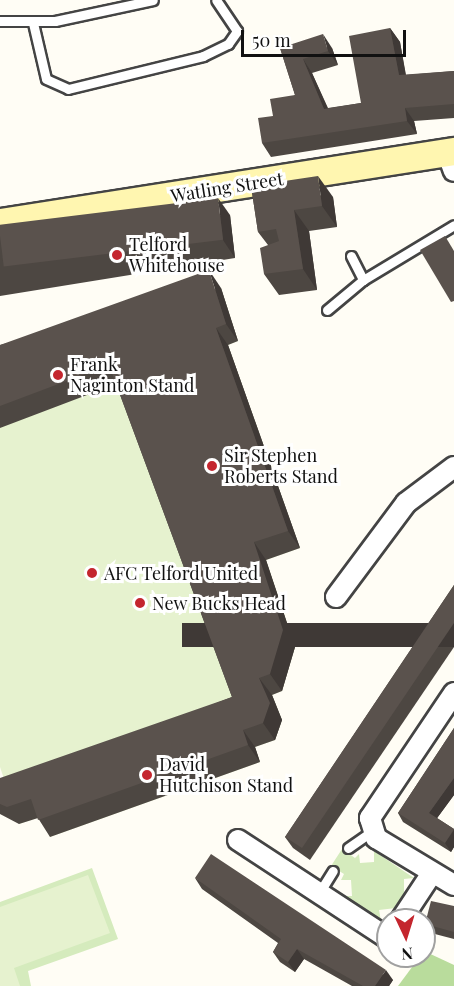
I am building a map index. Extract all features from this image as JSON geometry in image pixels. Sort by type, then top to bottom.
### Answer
[{"type":"main road","name":"Watling Street","points":[[0,222],[452,158]]},
{"type":"street","points":[[336,597],[406,503],[454,467]]},
{"type":"street","points":[[454,693],[375,810],[372,831],[432,873],[454,885]]},
{"type":"street","points":[[238,840],[376,930]]},
{"type":"street","points":[[409,908],[432,873]]},
{"type":"lane","points":[[0,21],[33,22],[153,0]]},
{"type":"lane","points":[[33,22],[46,80],[68,89],[203,56],[228,44],[237,32],[216,0]]},
{"type":"lane","points":[[327,310],[363,280],[454,225]]},
{"type":"lane","points":[[351,256],[363,280]]},
{"type":"lane","points":[[348,848],[372,831]]},
{"type":"lane","points":[[319,893],[333,871]]},
{"type":"green space","name":"New Bucks Head","points":[[221,288],[238,341],[228,345],[300,548],[266,560],[295,647],[282,691],[272,695],[282,720],[275,740],[255,747],[260,762],[50,837],[43,816],[19,824],[0,767],[0,366]]},
{"type":"green space","points":[[342,849],[355,858],[359,854],[360,863],[374,862],[374,851],[414,878],[404,879],[404,893],[415,892],[404,908],[376,908],[376,918],[344,896],[352,896],[351,880],[341,880],[344,874],[331,866]]},
{"type":"green space","points":[[92,868],[118,939],[28,971],[31,986],[0,986],[0,902]]},
{"type":"green space","points":[[88,875],[110,933],[14,968],[20,986],[0,986],[0,907]]},
{"type":"green space","points":[[436,957],[454,965],[454,986],[398,986],[411,968],[436,968]]},
{"type":"building","points":[[390,28],[399,75],[454,71],[454,104],[405,108],[407,121],[262,143],[258,118],[273,116],[270,99],[295,95],[280,48],[323,34],[328,51],[303,59],[324,109],[361,103],[349,36]]},
{"type":"building","points":[[318,176],[322,206],[294,210],[303,269],[264,274],[260,248],[279,241],[276,229],[258,232],[251,186]]},
{"type":"building","points":[[218,198],[223,240],[4,267],[0,225]]},
{"type":"building","points":[[445,236],[454,251],[454,301],[451,302],[420,250]]},
{"type":"building","points":[[209,270],[226,324],[216,328],[288,531],[254,542],[283,630],[270,674],[259,678],[270,703],[263,723],[243,730],[248,745],[38,820],[31,799],[7,807],[0,804],[0,778],[232,697],[109,365],[0,406],[0,345]]},
{"type":"building","points":[[454,585],[454,623],[302,848],[285,837]]},
{"type":"building","points":[[454,728],[454,778],[429,813],[454,829],[445,843],[398,813]]},
{"type":"building","points":[[211,854],[376,963],[376,968],[386,970],[375,986],[363,986],[297,949],[288,962],[273,952],[281,939],[195,878]]},
{"type":"building","points":[[431,901],[454,906],[454,932],[436,927],[436,908],[429,908]]},
{"type":"place","name":"Telford Whitehouse","points":[[117,255]]},
{"type":"place","name":"Frank Naginton Stand","points":[[58,375]]},
{"type":"place","name":"Sir Stephen Roberts Stand","points":[[212,466]]},
{"type":"place","name":"AFC Telford United","points":[[92,573]]},
{"type":"place","name":"New Bucks Head","points":[[140,603]]},
{"type":"place","name":"David Hutchison Stand","points":[[147,775]]}]
